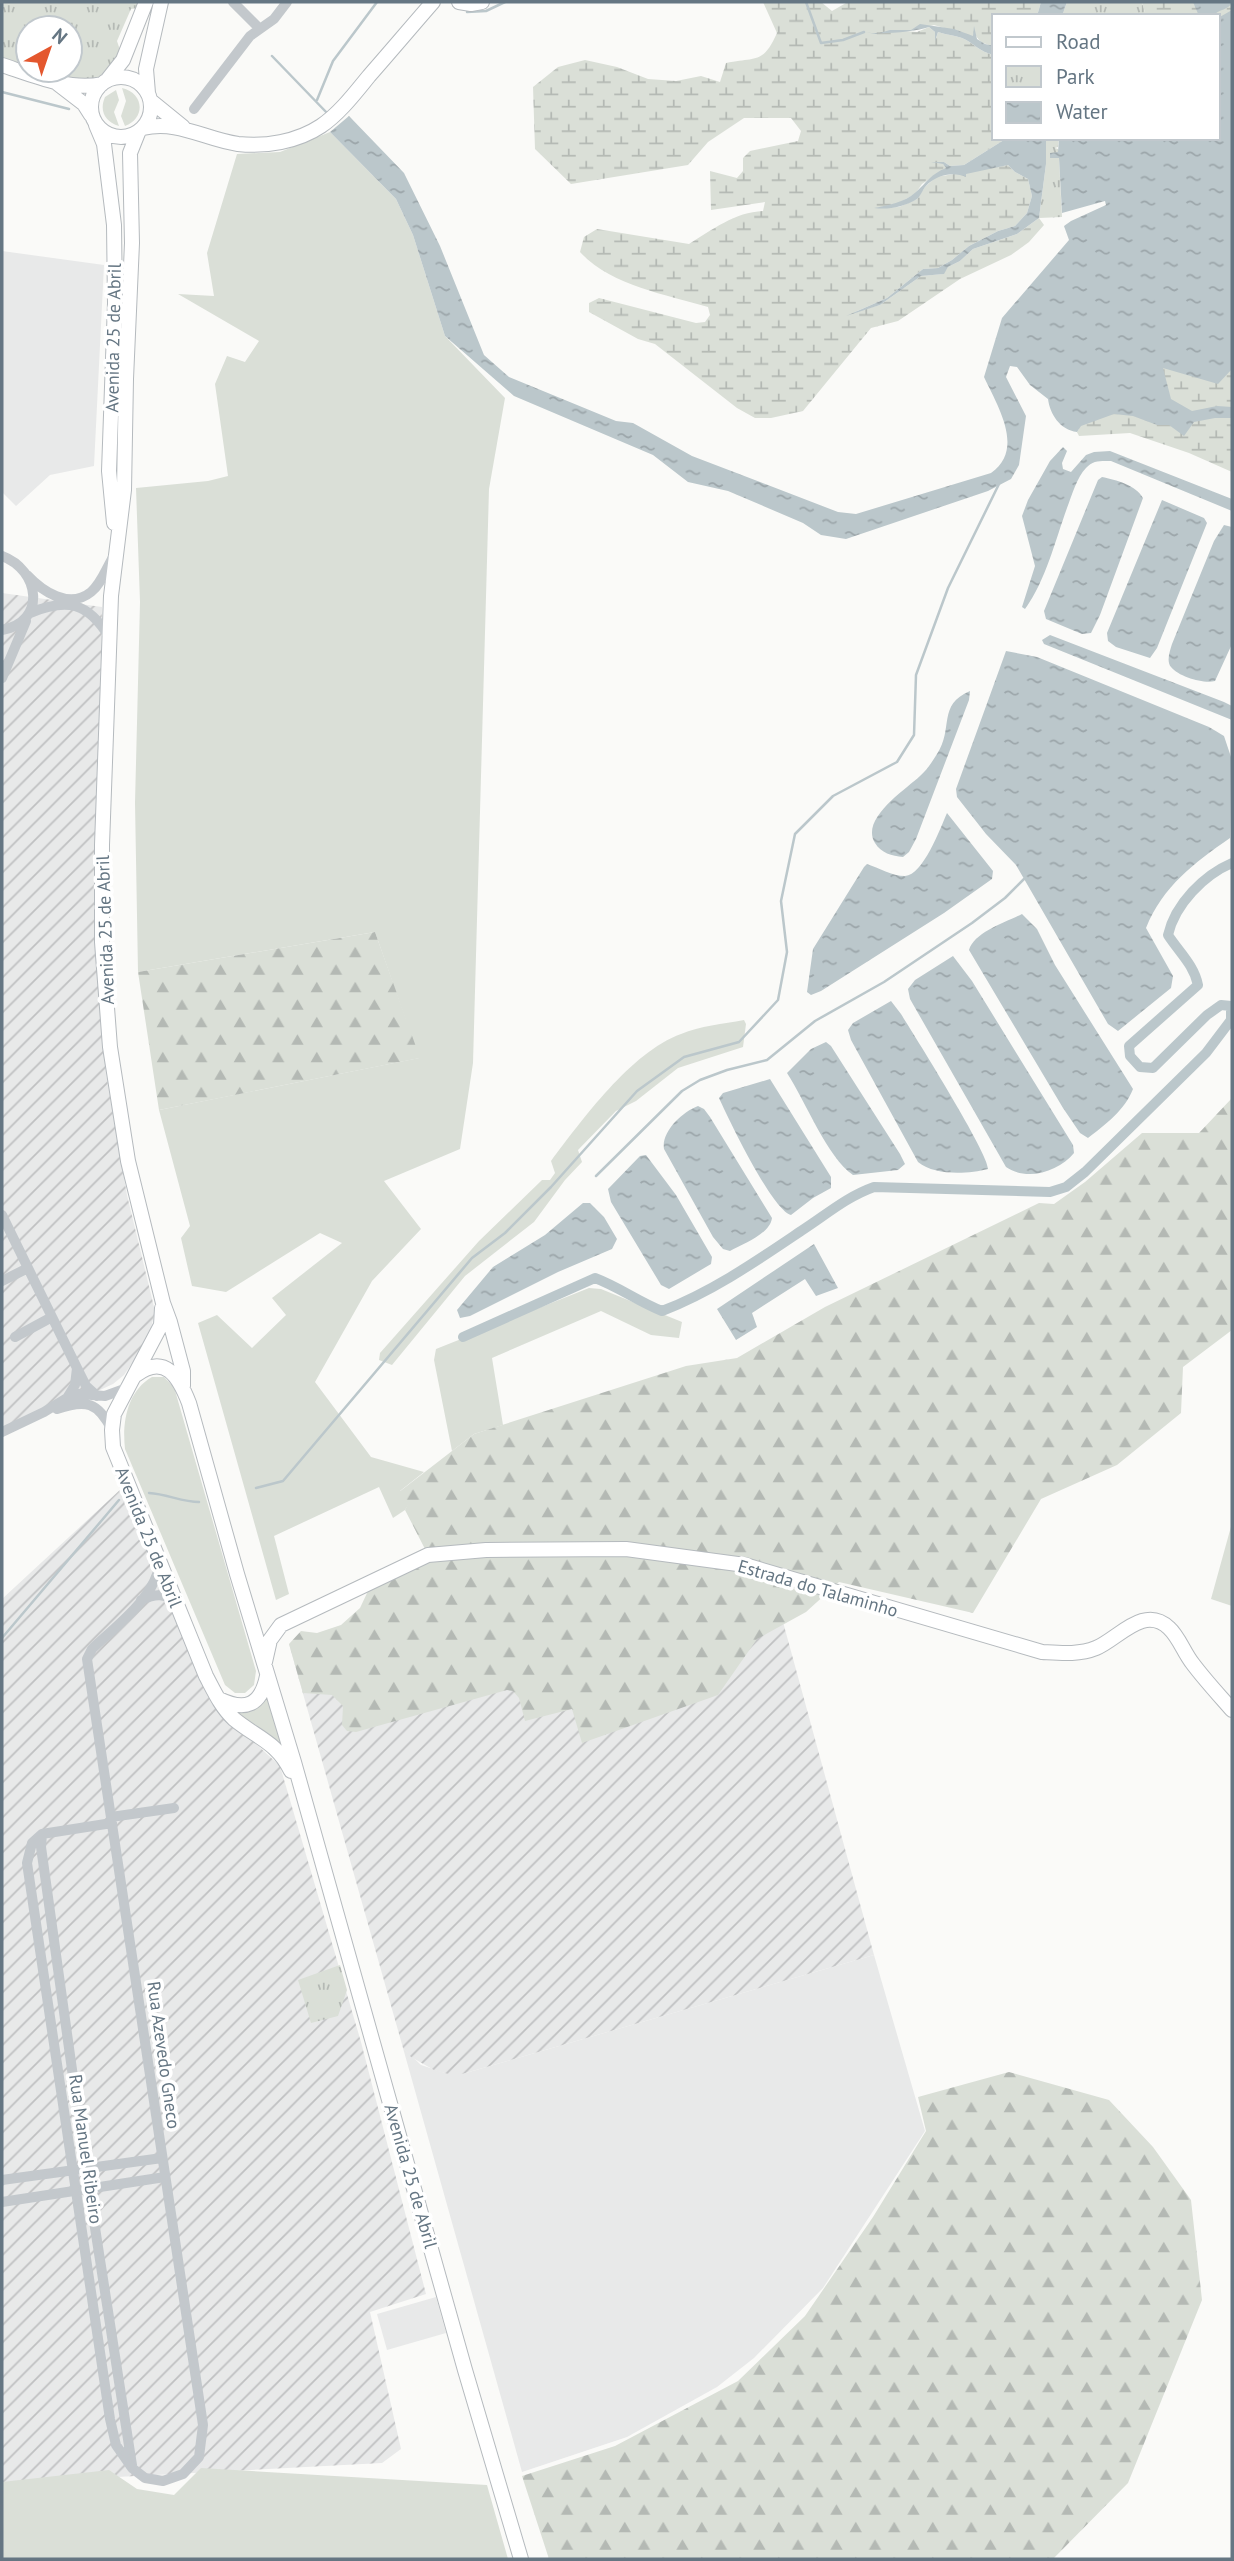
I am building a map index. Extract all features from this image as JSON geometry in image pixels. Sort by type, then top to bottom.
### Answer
[{"type":"main road","points":[[95,122],[91,100],[123,60],[146,2]]},
{"type":"main road","points":[[58,84],[84,104],[95,122],[112,136],[125,137],[157,125],[184,128],[230,143],[260,145],[289,140],[321,126],[345,104],[433,2]]},
{"type":"main road","points":[[459,2],[482,2]]},
{"type":"main road","points":[[140,131],[150,116],[146,69],[161,3]]},
{"type":"main road","points":[[74,84],[88,86],[119,77],[133,79],[184,128]]},
{"type":"main road","name":"Avenida 25 de Abril","points":[[95,122],[104,144],[114,225],[115,303],[109,471],[117,552]]},
{"type":"main road","name":"Avenida 25 de Abril","points":[[140,131],[130,153],[132,257],[125,379],[124,490],[111,596],[102,845],[105,994],[124,1137],[163,1303],[183,1371],[183,1387],[302,1792],[521,2559]]},
{"type":"main road","name":"Avenida 25 de Abril","points":[[163,1303],[161,1325],[114,1414],[113,1447],[206,1676],[218,1698],[234,1719],[275,1747],[288,1764],[302,1792]]},
{"type":"main road","points":[[136,1375],[148,1367],[165,1368],[174,1374],[183,1387]]},
{"type":"main road","name":"Estrada do Talaminho","points":[[281,1625],[428,1555],[486,1550],[625,1549],[745,1565],[1042,1651],[1086,1651],[1140,1621],[1154,1620],[1168,1628],[1192,1663],[1232,1710]]},
{"type":"main road","points":[[218,1698],[243,1706],[258,1699],[264,1688],[268,1644],[281,1625],[264,1620],[249,1611]]},
{"type":"street","points":[[233,2],[260,29]]},
{"type":"street","points":[[194,109],[250,36],[274,19],[288,2]]},
{"type":"street","points":[[2,556],[16,563],[37,586],[64,599],[83,597],[92,592],[117,552]]},
{"type":"street","points":[[2,678],[28,617],[33,589],[27,575]]},
{"type":"street","points":[[2,630],[18,626],[48,606],[61,604],[81,607],[98,620],[109,637]]},
{"type":"street","points":[[2,1215],[86,1386],[97,1396]]},
{"type":"street","points":[[2,1281],[28,1268]]},
{"type":"street","points":[[15,1337],[52,1318]]},
{"type":"street","points":[[67,1398],[75,1385],[77,1368]]},
{"type":"street","points":[[2,1432],[67,1398],[79,1394],[105,1396],[127,1388]]},
{"type":"street","points":[[44,1412],[76,1403],[95,1406],[112,1430]]},
{"type":"street","name":"Rua Azevedo Gneco","points":[[132,2468],[145,2478],[163,2481],[183,2474],[199,2457],[203,2425],[112,1820],[88,1682],[87,1659],[92,1649],[141,1600],[156,1579],[160,1562]]},
{"type":"street","points":[[141,1600],[162,1595],[171,1598],[177,1605]]},
{"type":"street","points":[[132,2468],[86,2170],[41,1847],[42,1833],[174,1808]]},
{"type":"street","name":"Rua Manuel Ribeiro","points":[[42,1833],[32,1843],[27,1863],[110,2419],[116,2445],[132,2468]]},
{"type":"street","points":[[2,2180],[162,2158]]},
{"type":"street","points":[[2,2202],[165,2177]]},
{"type":"shaded area","points":[[2,251],[104,265],[94,466],[50,475],[16,506],[2,492]]},
{"type":"shaded area","points":[[2,593],[102,607],[97,856],[100,1008],[106,1073],[127,1195],[155,1311],[151,1328],[137,1356],[124,1375],[113,1384],[2,1435]]},
{"type":"shaded area","points":[[122,1488],[215,1706],[280,1766],[361,2042],[426,2294],[370,2312],[401,2449],[382,2463],[2,2483],[2,1599]]},
{"type":"shaded area","points":[[780,1611],[874,1955],[462,2074],[434,2070],[411,2057],[403,2048],[289,1644]]},
{"type":"shaded area","points":[[874,1955],[925,2131],[823,2288],[754,2358],[717,2387],[627,2437],[522,2472],[403,2048],[421,2065],[448,2074],[462,2074]]},
{"type":"shaded area","points":[[436,2297],[446,2333],[387,2350],[377,2314]]},
{"type":"green space","points":[[2,2],[141,2],[138,8],[131,9],[117,41],[120,50],[113,64],[106,73],[97,78],[84,80],[84,14],[14,14],[14,61],[2,57]]},
{"type":"green space","points":[[763,2],[821,2],[832,11],[846,3],[860,2],[1041,2],[1038,14],[992,14],[992,45],[981,42],[974,31],[974,37],[934,25],[912,30],[891,30],[917,32],[929,27],[935,32],[936,38],[938,32],[959,37],[992,54],[992,140],[1004,140],[964,165],[937,163],[946,168],[922,184],[915,194],[897,204],[877,208],[899,207],[917,199],[936,177],[1008,165],[1028,179],[1032,196],[1027,213],[1015,226],[998,231],[969,246],[938,268],[923,269],[887,298],[855,312],[880,305],[921,276],[943,274],[948,267],[960,261],[973,249],[1017,234],[1039,218],[1044,225],[1029,242],[1011,255],[960,279],[898,321],[871,328],[803,411],[771,418],[755,418],[737,408],[655,344],[638,339],[589,312],[589,303],[599,298],[696,323],[705,322],[710,315],[708,307],[623,281],[593,264],[580,252],[584,237],[597,229],[689,244],[733,218],[763,211],[765,202],[711,210],[710,171],[737,178],[743,171],[743,158],[750,151],[798,141],[801,131],[791,118],[744,118],[708,142],[688,165],[571,184],[535,149],[533,87],[558,67],[585,60],[617,67],[648,79],[676,81],[701,76],[720,82],[726,63],[763,55],[777,33]]},
{"type":"green space","points":[[1067,2],[1142,2],[1145,14],[1063,14]]},
{"type":"green space","points":[[1142,2],[1232,2],[1232,104],[1220,103],[1220,14],[1145,14]]},
{"type":"green space","points":[[122,88],[135,95],[140,106],[136,117],[125,126],[121,116],[126,101]]},
{"type":"green space","points":[[116,90],[119,100],[114,112],[119,126],[107,119],[103,111],[105,97]]},
{"type":"green space","points":[[330,132],[396,199],[413,235],[445,336],[505,398],[489,489],[473,1063],[460,1149],[384,1181],[421,1229],[372,1281],[315,1382],[371,1457],[424,1472],[400,1491],[410,1502],[405,1510],[393,1518],[379,1487],[274,1536],[289,1594],[276,1600],[198,1323],[217,1315],[252,1348],[286,1315],[272,1298],[342,1243],[320,1233],[226,1292],[192,1286],[181,1238],[190,1226],[159,1110],[419,1058],[375,932],[138,972],[135,803],[140,602],[136,488],[208,481],[228,476],[215,384],[227,356],[245,362],[259,341],[178,294],[214,296],[207,253],[237,154],[280,152]]},
{"type":"green space","points":[[1046,140],[1059,140],[1058,147],[1055,148],[1059,152],[1050,158],[1059,158],[1062,217],[1039,218],[1046,164]]},
{"type":"green space","points":[[1232,317],[1232,472],[1189,453],[1130,433],[1079,436],[1079,392]]},
{"type":"green space","points":[[375,932],[420,1058],[159,1110],[138,972]]},
{"type":"green space","points":[[744,1020],[746,1024],[743,1047],[678,1068],[636,1101],[616,1111],[578,1150],[582,1162],[534,1222],[465,1276],[392,1365],[379,1360],[380,1353],[479,1241],[542,1180],[550,1180],[555,1173],[551,1161],[626,1071],[662,1043],[681,1034]]},
{"type":"green space","points":[[1232,1098],[1232,1330],[1183,1367],[1181,1413],[1117,1465],[1041,1499],[973,1613],[839,1582],[806,1612],[757,1639],[718,1695],[582,1743],[572,1709],[525,1721],[519,1698],[513,1691],[507,1690],[356,1732],[347,1731],[342,1725],[343,1706],[332,1695],[303,1693],[289,1644],[301,1631],[317,1633],[341,1625],[360,1608],[368,1591],[427,1562],[425,1549],[405,1510],[409,1502],[399,1492],[474,1434],[686,1366],[737,1358],[825,1307],[1039,1203],[1054,1204],[1085,1182],[1142,1133],[1199,1133]]},
{"type":"green space","points":[[589,1288],[601,1289],[682,1322],[679,1338],[651,1335],[601,1311],[492,1358],[503,1425],[474,1434],[452,1451],[434,1360],[436,1349]]},
{"type":"green space","points":[[152,1377],[164,1377],[174,1387],[256,1671],[254,1685],[245,1693],[235,1693],[225,1685],[125,1449],[124,1429],[128,1408],[137,1391]]},
{"type":"green space","points":[[1232,1523],[1232,1606],[1211,1599]]},
{"type":"green space","points":[[268,1693],[285,1749],[269,1734],[235,1713],[245,1712]]},
{"type":"green space","points":[[340,1965],[347,1990],[338,2016],[311,2023],[298,1980]]},
{"type":"green space","points":[[1009,2072],[1109,2100],[1153,2147],[1191,2200],[1202,2300],[1128,2483],[1053,2559],[549,2559],[522,2476],[615,2446],[738,2381],[805,2316],[873,2217],[926,2131],[918,2097]]},
{"type":"green space","points":[[201,2468],[487,2485],[508,2559],[2,2559],[2,2482],[109,2470],[137,2489],[174,2495]]},
{"type":"water","points":[[1041,2],[1067,2],[1063,14],[1038,14]]},
{"type":"water","points":[[1193,2],[1232,2],[1229,7],[1216,14],[1198,14]]},
{"type":"water","points":[[1232,10],[1232,369],[1218,384],[1163,368],[1171,399],[1192,411],[1217,406],[1232,407],[1232,418],[1194,422],[1184,436],[1169,425],[1157,425],[1133,416],[1114,414],[1081,426],[1077,432],[1071,431],[1057,420],[1048,399],[1030,385],[1017,367],[1010,366],[1006,377],[1026,416],[1019,465],[1011,479],[988,491],[846,539],[821,535],[803,523],[728,491],[688,482],[653,455],[514,396],[445,336],[413,235],[396,199],[330,132],[349,116],[404,173],[440,246],[484,355],[509,377],[616,421],[633,423],[692,456],[838,512],[856,514],[991,473],[1001,463],[1006,452],[1006,427],[984,377],[1002,318],[1069,240],[1064,226],[1106,205],[1105,201],[1062,213],[1059,158],[1050,158],[1050,153],[1058,152],[1059,140],[1220,140],[1220,17]]},
{"type":"water","points":[[920,24],[954,29],[973,36],[974,26],[977,39],[992,46],[992,54],[956,36],[938,32],[935,41],[935,32],[929,27],[906,32],[879,33],[911,30]]},
{"type":"water","points":[[1004,140],[1046,140],[1046,164],[1039,218],[1017,234],[973,249],[960,261],[948,267],[944,274],[921,276],[880,305],[846,316],[887,298],[923,269],[938,268],[969,246],[998,231],[1015,226],[1027,213],[1032,196],[1028,179],[1008,165],[966,174],[966,177],[950,174],[940,177],[930,182],[912,202],[885,209],[874,208],[906,199],[946,168],[943,164],[931,162],[944,162],[950,166],[964,165]]},
{"type":"water","points":[[1063,447],[1067,451],[1062,463],[1063,469],[1071,472],[1086,455],[1110,451],[1232,499],[1232,511],[1111,461],[1091,464],[1077,481],[1044,573],[1025,609],[1022,607],[1035,566],[1022,516],[1050,461]]},
{"type":"water","points":[[1102,477],[1131,486],[1143,498],[1100,615],[1091,633],[1082,634],[1046,619],[1044,611],[1098,480]]},
{"type":"water","points":[[1162,500],[1204,518],[1207,523],[1157,648],[1150,658],[1116,647],[1108,641],[1107,633]]},
{"type":"water","points":[[1224,525],[1232,527],[1232,644],[1215,681],[1192,679],[1175,671],[1170,665],[1169,656],[1214,541]]},
{"type":"water","points":[[1050,635],[1224,702],[1232,706],[1232,720],[1044,644],[1042,640]]},
{"type":"water","points":[[1006,651],[1037,657],[1209,727],[1224,736],[1231,757],[1230,838],[1181,877],[1161,900],[1146,928],[1173,976],[1171,988],[1118,1031],[1108,1024],[1016,865],[986,834],[957,797],[956,789]]},
{"type":"water","points":[[970,691],[969,700],[916,839],[903,857],[884,852],[875,843],[872,834],[874,824],[886,806],[929,766],[942,744],[953,703]]},
{"type":"water","points":[[947,813],[993,871],[992,879],[944,913],[821,991],[811,995],[807,992],[813,949],[864,867],[867,864],[900,876],[912,874],[930,850]]},
{"type":"water","points":[[1022,914],[1037,929],[1055,965],[1133,1089],[1120,1110],[1088,1138],[1080,1133],[1063,1108],[969,950],[984,933]]},
{"type":"water","points":[[953,956],[972,981],[1073,1145],[1074,1153],[1052,1169],[1024,1174],[1006,1167],[910,999],[908,989],[915,980]]},
{"type":"water","points":[[891,1001],[909,1026],[977,1141],[988,1169],[962,1173],[942,1172],[918,1162],[848,1030],[853,1023]]},
{"type":"water","points":[[826,1042],[900,1154],[905,1164],[898,1170],[853,1175],[834,1156],[817,1128],[787,1073],[811,1049]]},
{"type":"water","points":[[770,1079],[831,1177],[831,1188],[791,1215],[773,1198],[763,1182],[719,1098],[723,1093]]},
{"type":"water","points":[[698,1106],[710,1117],[772,1218],[761,1234],[730,1251],[723,1249],[713,1237],[664,1149],[666,1136],[674,1123]]},
{"type":"water","points":[[646,1155],[676,1195],[712,1257],[711,1264],[669,1289],[661,1285],[611,1202],[608,1189],[640,1156]]},
{"type":"water","points":[[583,1203],[590,1203],[604,1217],[617,1239],[612,1249],[558,1272],[470,1316],[460,1318],[457,1310],[493,1267],[545,1235]]},
{"type":"water","points":[[814,1244],[838,1288],[816,1296],[805,1279],[752,1313],[757,1327],[736,1340],[717,1309]]},
{"type":"waterway","points":[[317,100],[333,61],[377,2]]},
{"type":"waterway","points":[[467,12],[486,11],[505,2]]},
{"type":"waterway","points":[[806,2],[821,43],[843,40],[864,32]]},
{"type":"waterway","points":[[272,56],[328,114]]},
{"type":"waterway","points":[[2,92],[69,109]]},
{"type":"waterway","points":[[256,1488],[283,1481],[472,1258],[505,1233],[551,1187],[637,1091],[684,1057],[739,1042],[778,1000],[787,952],[781,901],[795,834],[833,796],[897,762],[914,735],[916,675],[948,588],[999,484]]},
{"type":"waterway","points":[[463,1337],[595,1278],[662,1311],[699,1295],[734,1275],[845,1201],[874,1187],[1050,1192],[1066,1187],[1085,1172],[1206,1053],[1231,1020],[1231,1006],[1221,1005],[1207,1015],[1153,1068],[1140,1067],[1130,1056],[1129,1046],[1198,985],[1190,965],[1168,935],[1177,912],[1192,892],[1211,875],[1232,863]]},
{"type":"waterway","points":[[596,1176],[682,1091],[700,1080],[727,1070],[767,1060],[815,1021],[884,982],[972,923],[1005,898],[1024,879]]},
{"type":"waterway","points":[[149,1493],[199,1502]]},
{"type":"waterway","points":[[2,1638],[119,1500]]}]
